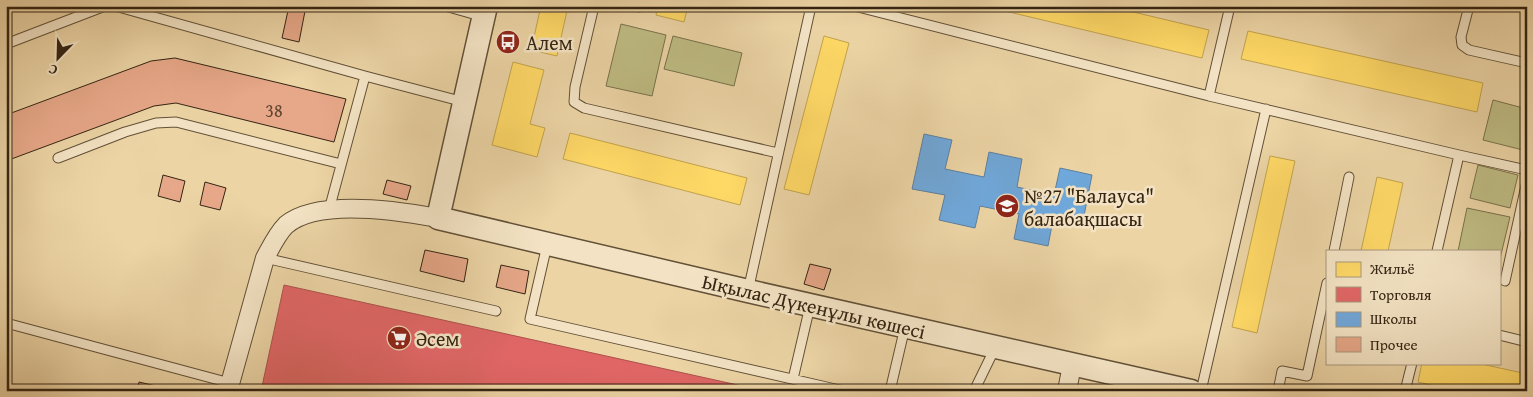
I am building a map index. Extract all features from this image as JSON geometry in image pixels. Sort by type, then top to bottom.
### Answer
[{"type":"street","points":[[229,387],[265,258],[275,239],[287,225],[305,214],[329,210],[371,209],[438,218],[485,12]]},
{"type":"street","name":"Ықылас Дүкенұлы көшесі","points":[[438,218],[810,306],[1191,391]]},
{"type":"street","points":[[1067,391],[1072,365]]},
{"type":"lane","points":[[6,44],[106,6]]},
{"type":"lane","points":[[115,6],[465,102]]},
{"type":"lane","points":[[444,6],[485,12]]},
{"type":"lane","points":[[594,6],[575,87],[574,102],[584,108],[778,153]]},
{"type":"lane","points":[[748,291],[811,6]]},
{"type":"lane","points":[[854,6],[1209,96],[1527,170]]},
{"type":"lane","points":[[1209,96],[1230,6]]},
{"type":"lane","points":[[1469,6],[1461,37],[1462,45],[1469,50],[1527,63]]},
{"type":"lane","points":[[329,210],[365,76]]},
{"type":"lane","points":[[1201,391],[1266,109]]},
{"type":"lane","points":[[58,158],[125,132],[156,123],[176,122],[342,164]]},
{"type":"lane","points":[[1437,250],[1459,155]]},
{"type":"lane","points":[[1334,250],[1349,177]]},
{"type":"lane","points":[[1505,281],[1527,181]]},
{"type":"lane","points":[[547,244],[530,319],[844,391]]},
{"type":"lane","points":[[265,258],[496,311]]},
{"type":"lane","points":[[1278,391],[1282,371],[1307,376],[1326,288]]},
{"type":"lane","points":[[793,379],[810,306]]},
{"type":"lane","points":[[6,322],[229,387]]},
{"type":"lane","points":[[890,391],[905,327]]},
{"type":"lane","points":[[1500,335],[1527,342]]},
{"type":"lane","points":[[974,391],[995,348]]},
{"type":"lane","points":[[1405,391],[1412,364]]},
{"type":"shaded area","points":[[621,24],[666,35],[652,96],[606,86]]},
{"type":"shaded area","points":[[673,36],[742,53],[734,86],[664,69]]},
{"type":"shaded area","points":[[1493,100],[1527,109],[1527,151],[1483,140]]},
{"type":"shaded area","points":[[1478,165],[1518,175],[1510,208],[1470,198]]},
{"type":"shaded area","points":[[1467,208],[1510,217],[1500,259],[1500,250],[1458,250]]},
{"type":"building: Жильё","points":[[541,6],[568,6],[557,56],[531,50]]},
{"type":"building: Жильё","points":[[658,6],[688,6],[684,22],[656,15]]},
{"type":"building: Жильё","points":[[984,6],[1108,6],[1209,30],[1202,58]]},
{"type":"building: Жильё","points":[[1248,31],[1483,83],[1477,112],[1241,59]]},
{"type":"building: Жильё","points":[[824,36],[849,43],[809,195],[784,189]]},
{"type":"building: Жильё","points":[[513,62],[544,70],[530,124],[545,128],[537,157],[492,145]]},
{"type":"building: Жильё","points":[[570,133],[747,178],[740,205],[563,159]]},
{"type":"building: Жильё","points":[[1270,156],[1295,161],[1257,333],[1232,327]]},
{"type":"building: Жильё","points":[[1377,177],[1403,183],[1388,250],[1361,250]]},
{"type":"building: Жильё","points":[[1422,364],[1482,364],[1527,374],[1527,391],[1456,391],[1418,382]]},
{"type":"building: Торговля","name":"Әсем","points":[[284,285],[765,391],[261,391]]},
{"type":"building: Школы","points":[[924,134],[952,140],[945,169],[984,177],[989,152],[1022,159],[1017,187],[1054,195],[1060,168],[1092,175],[1082,226],[1053,220],[1048,246],[1014,239],[1019,214],[980,206],[975,228],[939,220],[945,195],[912,189]]},
{"type":"building: Прочее","points":[[289,6],[306,6],[299,42],[282,38]]},
{"type":"building: Прочее","points":[[175,58],[346,99],[334,142],[176,103],[154,106],[6,161],[6,115],[151,61]]},
{"type":"building: Прочее","points":[[163,175],[185,181],[180,202],[158,196]]},
{"type":"building: Прочее","points":[[387,180],[411,186],[407,200],[383,194]]},
{"type":"building: Прочее","points":[[205,182],[226,188],[220,210],[200,205]]},
{"type":"building: Прочее","points":[[425,250],[468,259],[464,282],[420,271]]},
{"type":"building: Прочее","points":[[810,264],[831,269],[824,290],[804,284]]},
{"type":"building: Прочее","points":[[501,265],[529,271],[525,294],[496,287]]},
{"type":"building: Прочее","points":[[139,382],[177,391],[137,391]]},
{"type":"place","name":"Алем","points":[[508,42]]},
{"type":"place","name":"№27 \"Балауса\" балабақшасы","points":[[1007,206]]},
{"type":"place","name":"Әсем","points":[[399,338]]}]
